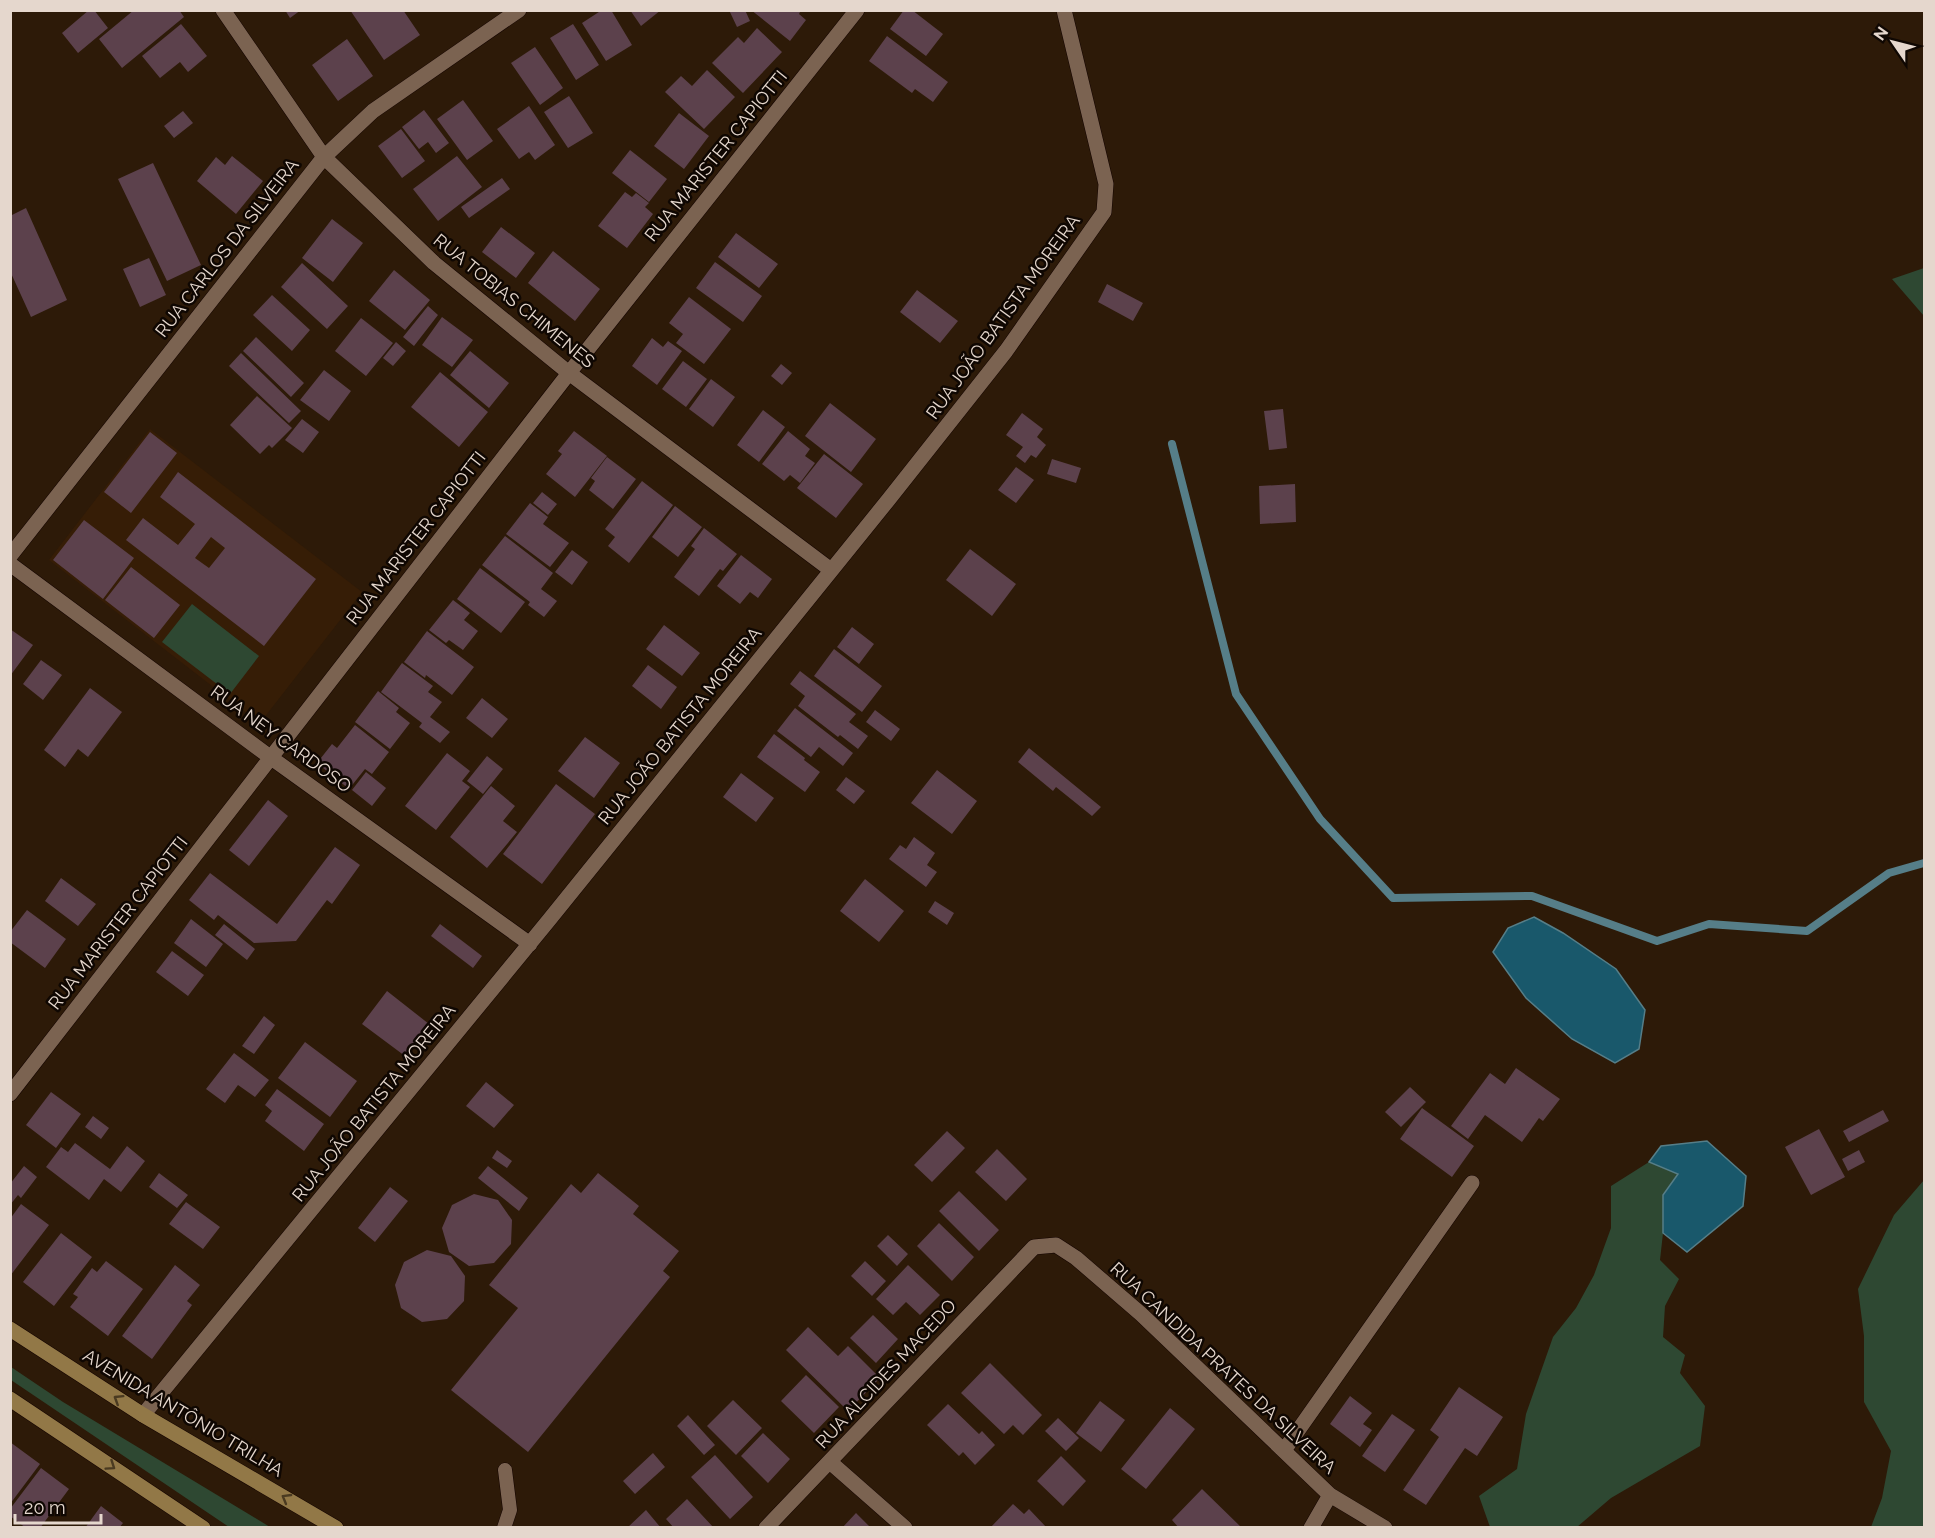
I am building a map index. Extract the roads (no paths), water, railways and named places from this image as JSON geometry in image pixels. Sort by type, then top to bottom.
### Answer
[{"type":"main road","name":"AVENIDA ANTÔNIO TRILHA","points":[[10,1329],[143,1415],[336,1527]]},
{"type":"main road","points":[[10,1399],[203,1527]]},
{"type":"street","name":"RUA TOBIAS CHIMENES","points":[[223,10],[324,157],[434,263],[569,373],[831,570]]},
{"type":"street","name":"RUA CARLOS DA SILVEIRA","points":[[10,556],[324,157],[372,111],[519,10]]},
{"type":"street","name":"RUA MARISTER CAPIOTTI","points":[[10,1094],[569,373],[857,10]]},
{"type":"street","name":"RUA JOÃO BATISTA MOREIRA","points":[[143,1415],[530,944],[1006,351],[1104,212],[1106,184],[1064,10]]},
{"type":"street","name":"RUA NEY CARDOSO","points":[[10,564],[270,757],[530,944]]},
{"type":"street","points":[[1285,1449],[1472,1183]]},
{"type":"street","name":"RUA CANDIDA PRATES DA SILVEIRA","points":[[1034,1247],[1056,1245],[1076,1258],[1141,1314],[1285,1449],[1330,1495],[1385,1527]]},
{"type":"street","name":"RUA ALCIDES MACEDO","points":[[766,1527],[1034,1247]]},
{"type":"street","points":[[830,1462],[905,1527]]},
{"type":"street","points":[[1311,1527],[1330,1495]]},
{"type":"lane","points":[[504,1527],[510,1510],[505,1470]]},
{"type":"water","points":[[1534,917],[1563,933],[1616,969],[1645,1010],[1639,1049],[1615,1063],[1572,1039],[1526,998],[1493,952],[1508,928]]},
{"type":"water","points":[[1707,1141],[1746,1176],[1743,1206],[1687,1252],[1663,1233],[1663,1195],[1678,1174],[1649,1162],[1661,1146]]},
{"type":"waterway","points":[[1172,444],[1236,694],[1320,819],[1393,898],[1532,896],[1657,941],[1709,924],[1807,931],[1889,873],[1924,863]]}]
